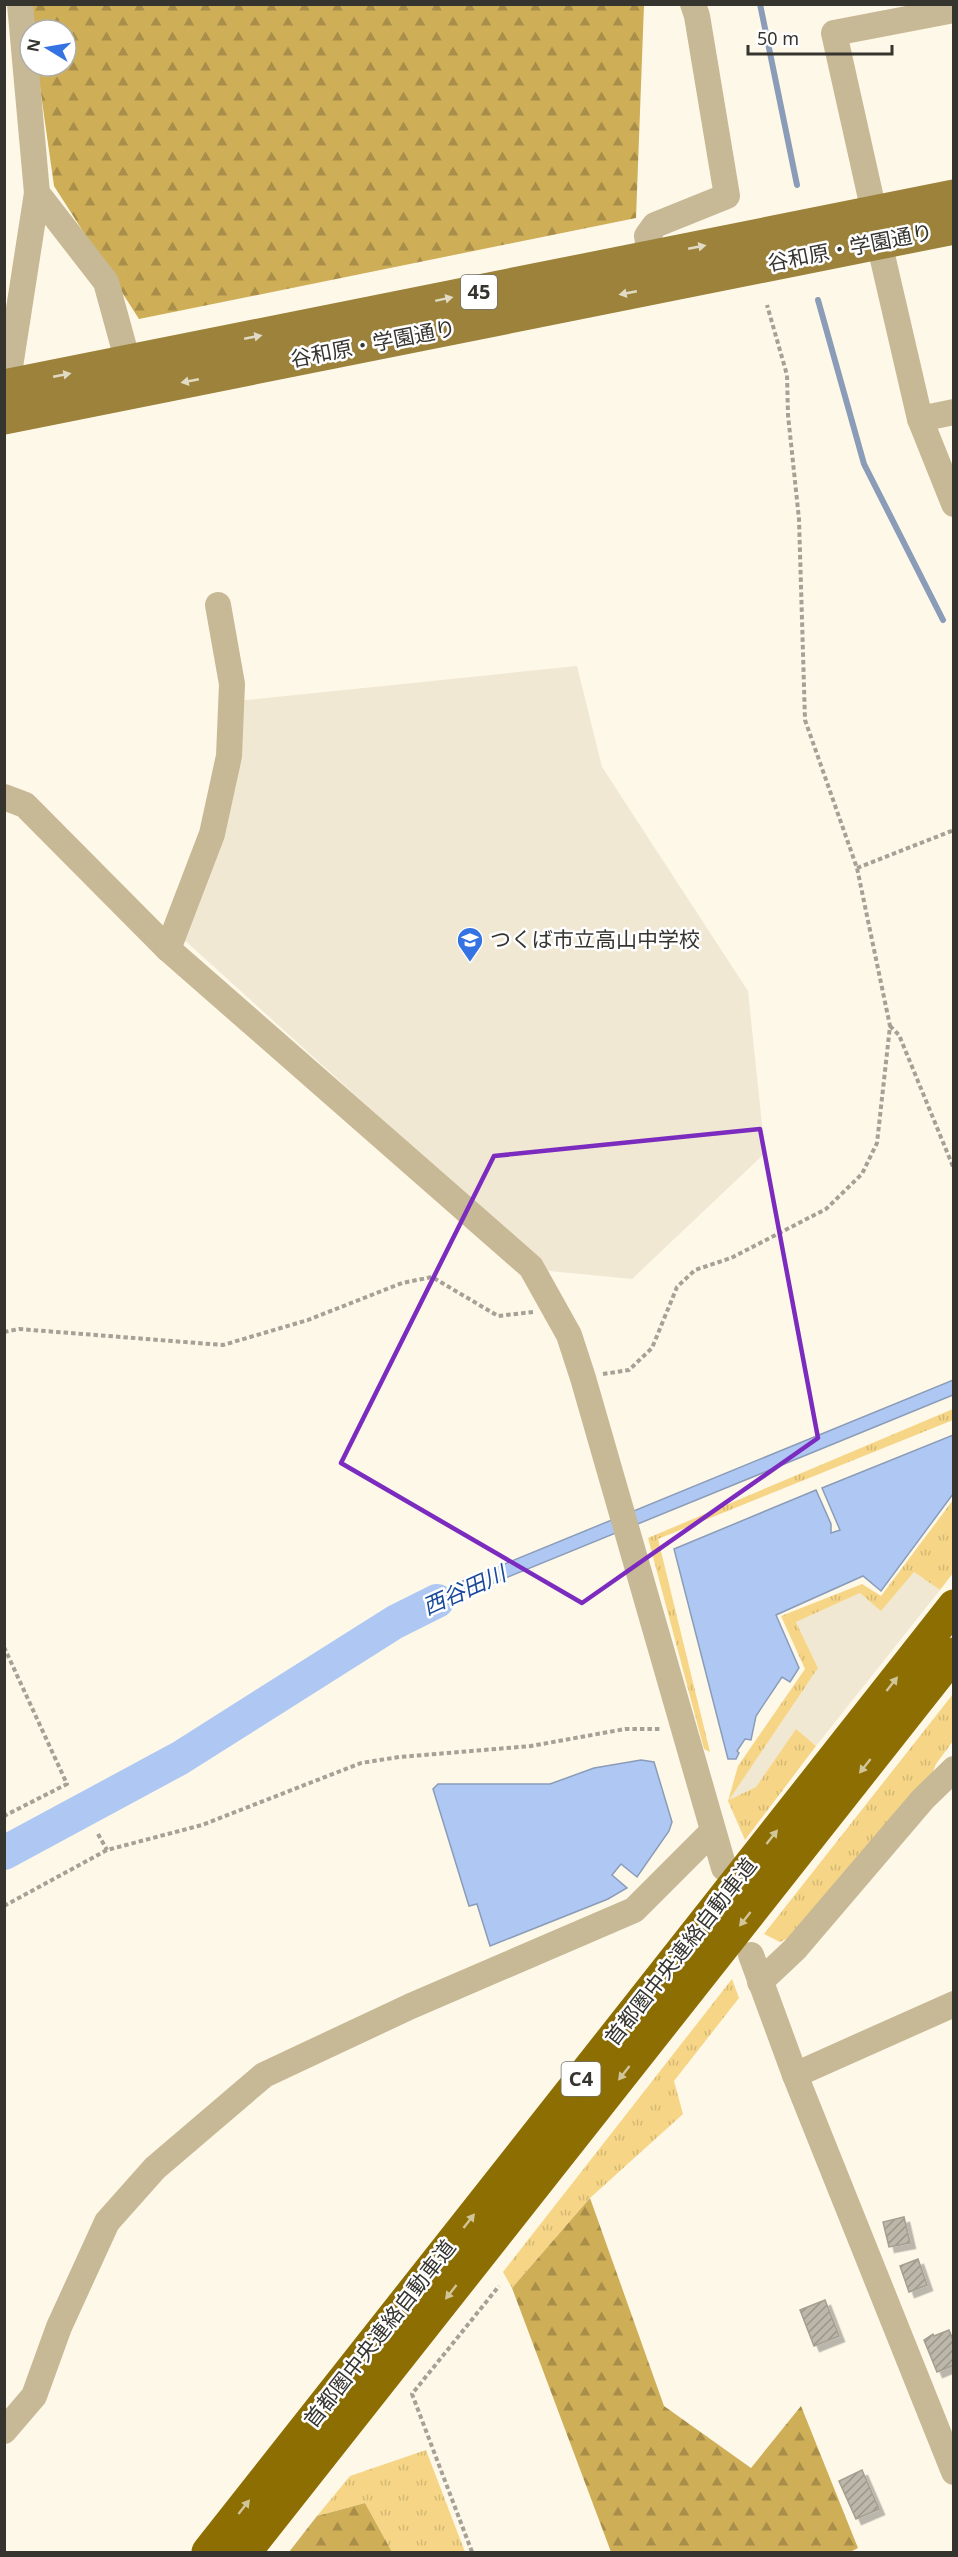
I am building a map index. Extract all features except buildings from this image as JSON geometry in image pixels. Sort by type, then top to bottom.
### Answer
[{"type":"highway","name":"首都圏中央連絡自動車道","points":[[208,2553],[954,1606]]},
{"type":"highway","name":"首都圏中央連絡自動車道","points":[[245,2553],[954,1654]]},
{"type":"main road","name":"谷和原・学園通り","points":[[4,418],[876,227],[954,196]]},
{"type":"main road","name":"谷和原・学園通り","points":[[6,386],[650,256],[876,227],[954,228]]},
{"type":"street","points":[[6,386],[37,193],[20,4]]},
{"type":"street","points":[[650,256],[647,236],[655,225],[727,196],[698,16],[693,4]]},
{"type":"street","points":[[954,10],[834,33],[920,419],[954,504]]},
{"type":"street","points":[[37,193],[106,282],[128,362]]},
{"type":"street","points":[[920,419],[954,412]]},
{"type":"street","points":[[168,950],[212,834],[229,756],[232,684],[218,605]]},
{"type":"street","points":[[4,797],[25,805],[168,950],[531,1267],[569,1335],[583,1378],[724,1868]]},
{"type":"street","points":[[760,1982],[795,1949],[923,1799],[954,1769]]},
{"type":"street","points":[[4,2431],[34,2396],[59,2327],[107,2222],[155,2168],[264,2074],[411,2006],[634,1910],[713,1831]]},
{"type":"street","points":[[751,1955],[795,2075],[954,2472]]},
{"type":"street","points":[[795,2075],[954,2004]]},
{"type":"path","points":[[583,1378],[629,1370],[652,1347],[677,1287],[695,1270],[731,1258],[826,1209],[862,1174],[877,1143],[890,1026],[857,868],[804,720],[799,519],[788,415],[787,375],[767,305]]},
{"type":"path","points":[[857,868],[954,831]]},
{"type":"path","points":[[890,1026],[899,1035],[954,1169]]},
{"type":"path","points":[[4,1332],[19,1329],[223,1345],[308,1320],[402,1282],[432,1277],[498,1316],[556,1310]]},
{"type":"path","points":[[4,1647],[66,1784],[4,1816]]},
{"type":"path","points":[[4,1906],[107,1850],[202,1826],[361,1763],[399,1756],[531,1746],[624,1729],[683,1729]]},
{"type":"path","points":[[98,1834],[107,1850]]},
{"type":"path","points":[[472,2553],[411,2394],[499,2286]]},
{"type":"highlighted area","points":[[760,1129],[818,1438],[582,1603],[341,1463],[494,1156]]},
{"type":"shaded area","name":"つくば市立高山中学校","points":[[577,666],[602,767],[748,991],[765,1153],[632,1279],[549,1271],[180,936],[237,701]]},
{"type":"shaded area","points":[[914,1572],[940,1590],[816,1746],[796,1730],[756,1787],[728,1801],[818,1668],[796,1622],[860,1593],[881,1610]]},
{"type":"green space","points":[[28,5],[644,5],[636,218],[139,319],[54,186],[39,78],[78,78],[78,18],[30,18]]},
{"type":"green space","points":[[953,1409],[953,1420],[658,1539],[710,1752],[704,1749],[648,1538]]},
{"type":"green space","points":[[953,1500],[953,1573],[940,1590],[914,1572],[881,1611],[860,1593],[796,1622],[818,1668],[729,1800],[756,1787],[796,1729],[816,1746],[745,1840],[728,1801],[738,1766],[805,1669],[781,1616],[862,1584],[881,1596]]},
{"type":"green space","points":[[953,1694],[953,1741],[936,1764],[932,1774],[795,1935],[780,1942],[764,1934]]},
{"type":"green space","points":[[732,1979],[739,1998],[674,2081],[683,2114],[590,2198],[512,2288],[503,2272]]},
{"type":"green space","points":[[590,2198],[664,2406],[751,2468],[801,2406],[858,2548],[850,2552],[611,2552],[512,2288]]},
{"type":"green space","points":[[426,2450],[465,2552],[392,2552],[365,2503],[317,2516],[350,2476]]},
{"type":"green space","points":[[365,2503],[392,2552],[289,2552],[317,2516]]},
{"type":"water","points":[[953,1380],[953,1395],[469,1593],[398,1628],[392,1616],[463,1581]]},
{"type":"water","points":[[953,1435],[953,1494],[881,1591],[863,1576],[776,1615],[799,1668],[790,1682],[782,1677],[756,1716],[751,1740],[745,1739],[737,1751],[739,1753],[736,1759],[728,1759],[674,1549],[816,1490],[831,1524],[831,1533],[840,1530],[822,1488]]},
{"type":"water","points":[[641,1760],[654,1762],[672,1822],[669,1831],[637,1877],[621,1864],[612,1875],[627,1888],[608,1899],[490,1946],[477,1904],[469,1906],[433,1789],[438,1784],[550,1784],[594,1768]]},
{"type":"waterway","points":[[760,4],[797,185]]},
{"type":"waterway","points":[[818,300],[864,464],[943,620]]},
{"type":"waterway","name":"西谷田川","points":[[4,1853],[180,1758],[395,1622],[437,1601]]},
{"type":"place","name":"つくば市立高山中学校","points":[[470,963]]}]
